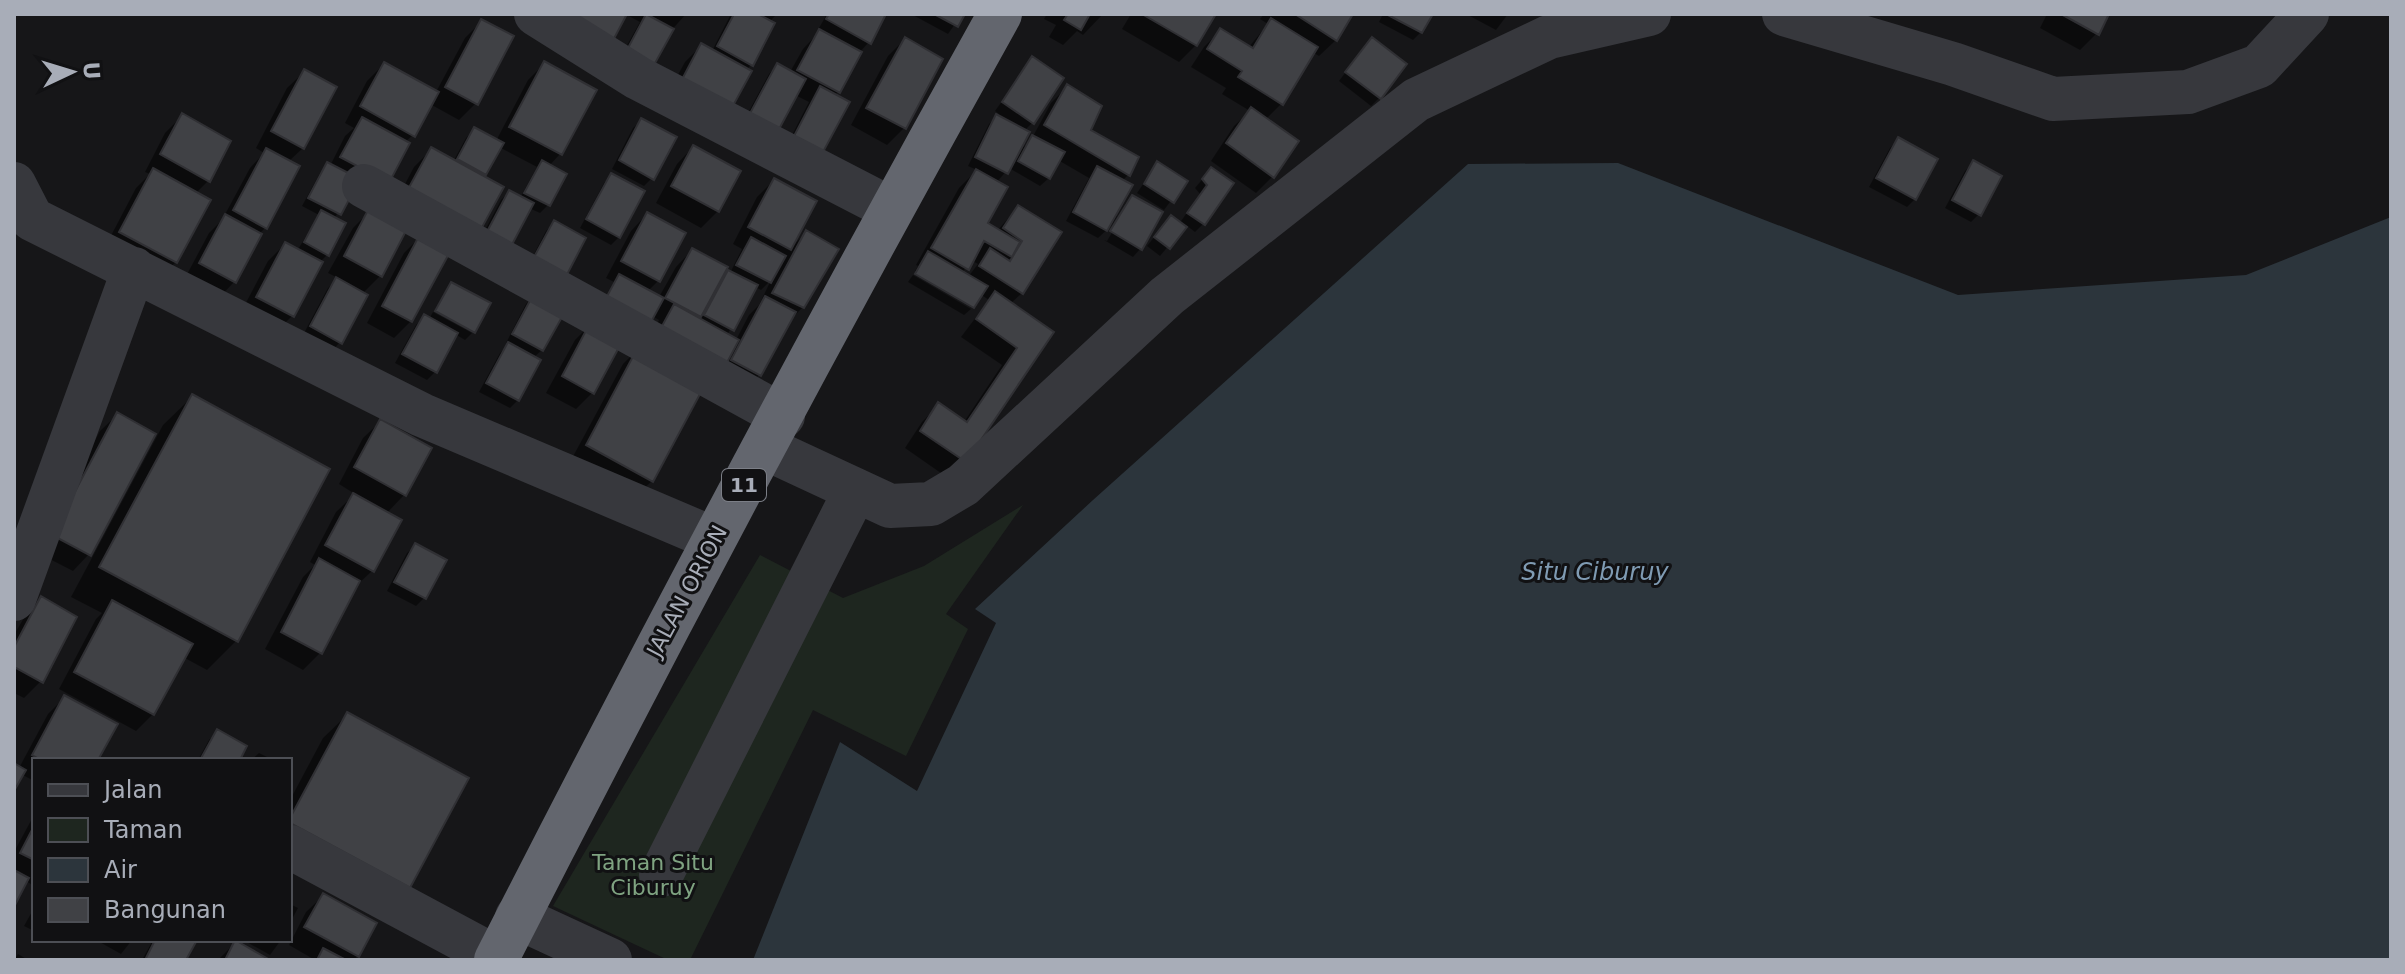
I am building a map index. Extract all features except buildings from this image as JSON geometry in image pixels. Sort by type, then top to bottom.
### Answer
[{"type":"highway","name":"JALAN ORION","points":[[497,959],[714,539],[891,209],[1000,14]]},
{"type":"street","points":[[536,14],[638,78],[891,209]]},
{"type":"street","points":[[364,186],[774,432],[855,491],[890,506],[931,504],[963,485],[1167,296],[1416,100],[1549,37],[1649,14]]},
{"type":"street","points":[[1784,14],[1953,64],[2053,99],[2188,92],[2259,66],[2307,14]]},
{"type":"street","points":[[20,212],[422,415],[714,539]]},
{"type":"street","points":[[14,599],[134,269]]},
{"type":"street","points":[[661,875],[855,491]]},
{"type":"street","points":[[292,848],[497,959]]},
{"type":"street","points":[[517,917],[610,960]]},
{"type":"green space","name":"Taman Situ Ciburuy","points":[[1023,505],[946,614],[968,629],[906,756],[813,710],[690,960],[668,960],[553,906],[760,555],[843,598],[924,566]]},
{"type":"water","name":"Situ Ciburuy","points":[[1618,163],[1958,295],[2246,275],[2391,217],[2391,960],[753,960],[840,742],[917,791],[996,623],[975,609],[1093,500],[1468,164]]}]
